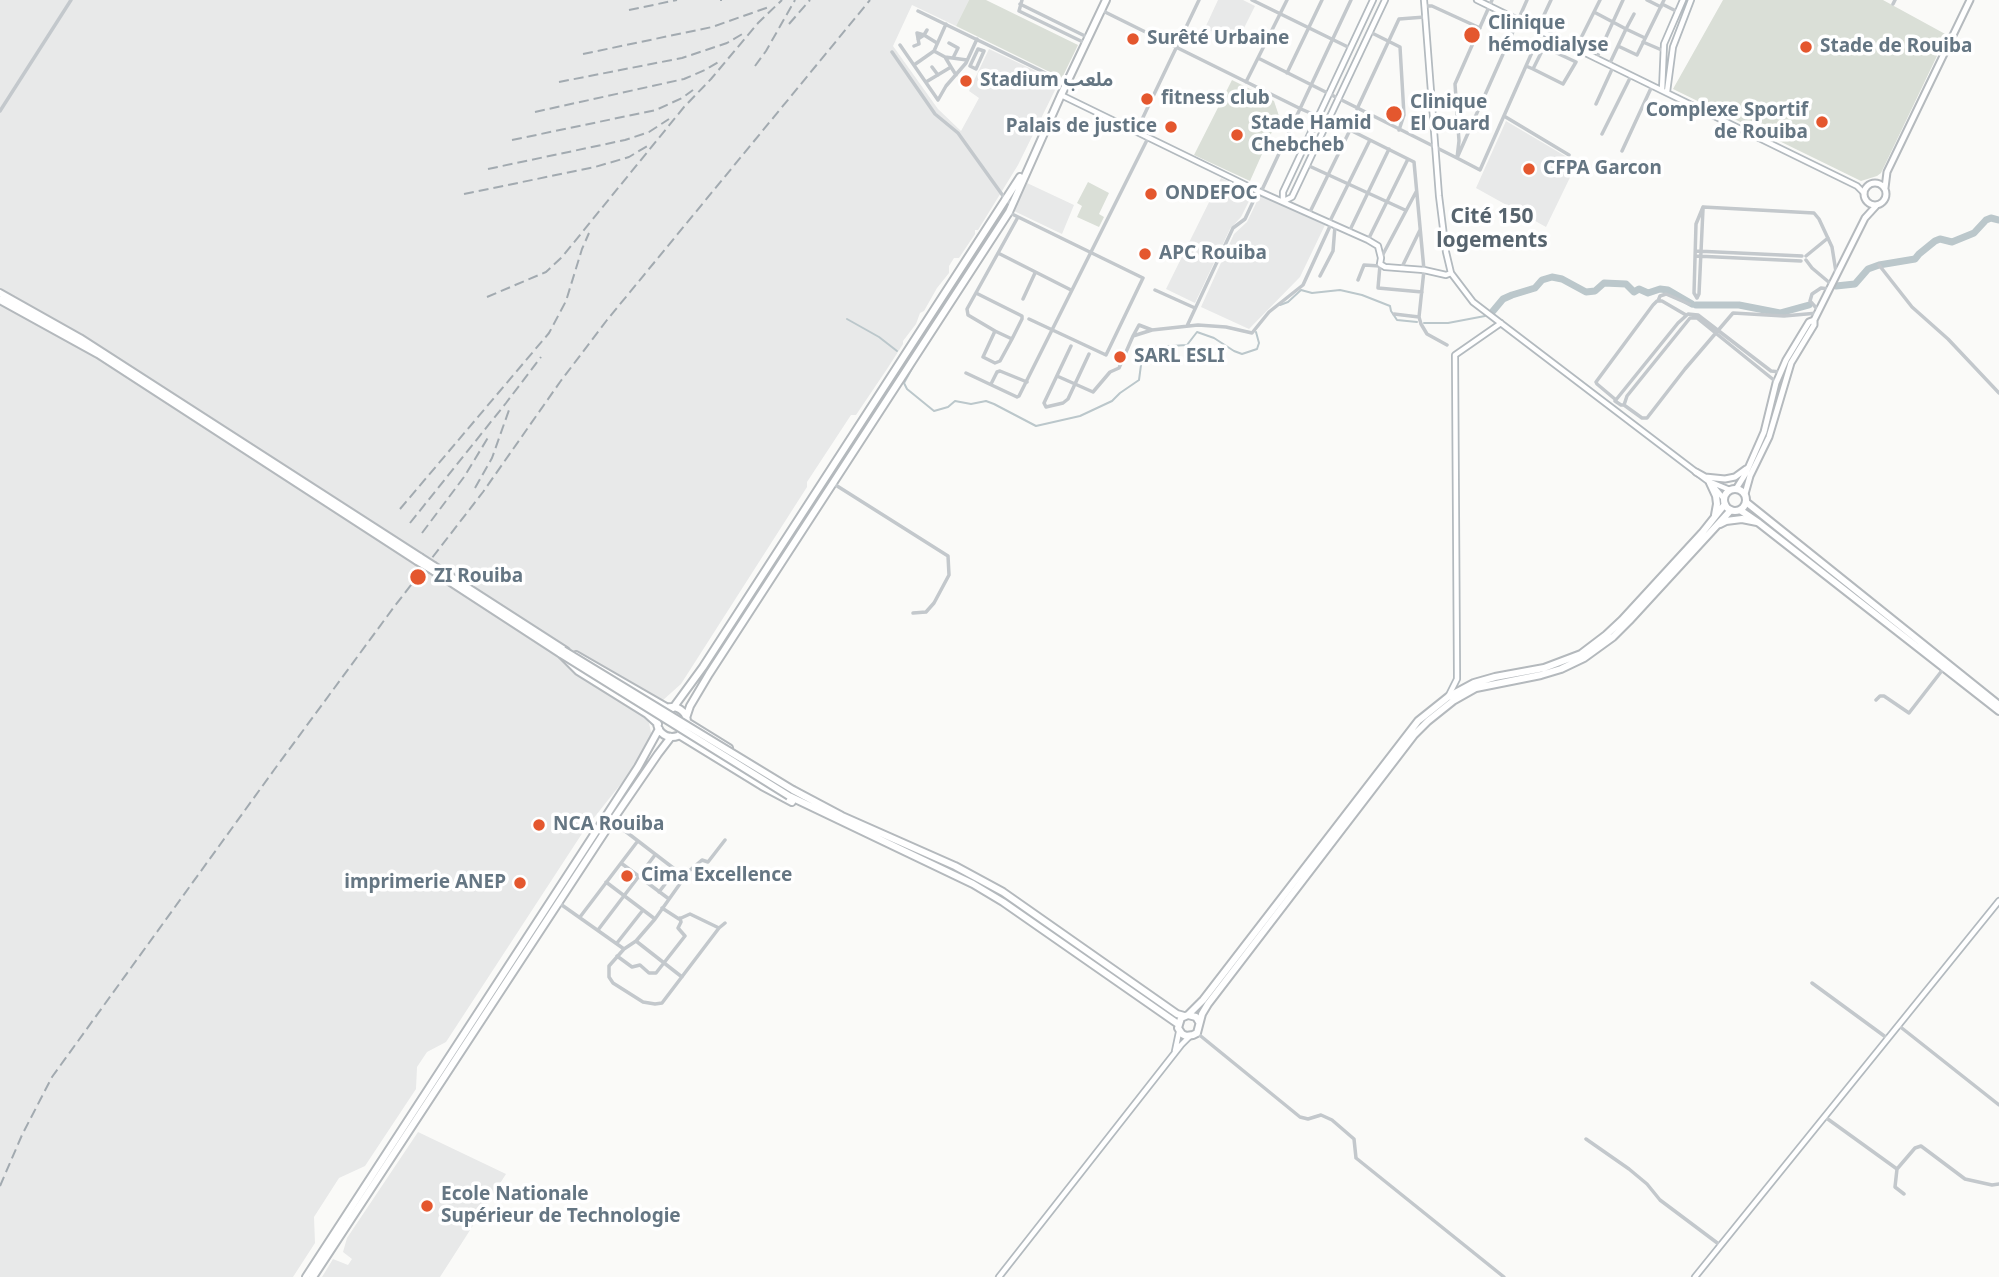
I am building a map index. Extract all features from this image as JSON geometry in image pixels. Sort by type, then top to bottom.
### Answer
[{"type":"highway","points":[[306,1277],[649,749],[659,726],[661,713],[670,708],[703,667],[1009,202],[1034,155],[1106,0]]},
{"type":"highway","points":[[313,1277],[612,821],[658,754],[675,736],[685,730],[690,706],[702,685],[988,246],[1009,212],[1009,202]]},
{"type":"highway","points":[[981,241],[988,246]]},
{"type":"highway","points":[[0,293],[80,338],[419,559]]},
{"type":"highway","points":[[0,300],[98,354],[562,652],[791,793],[930,861],[1003,902],[1179,1028],[1186,1036],[1194,1034],[1202,1014],[1217,993],[1414,735],[1453,701],[1476,688],[1561,669],[1584,658],[1613,637],[1714,523],[1733,489],[1999,705]]},
{"type":"highway","points":[[1709,482],[1717,504],[1714,523]]},
{"type":"highway","points":[[1747,486],[1755,509]]},
{"type":"highway","points":[[1740,510],[1745,498]]},
{"type":"highway","points":[[1724,501],[1731,510]]},
{"type":"highway","points":[[1179,1028],[1186,1015],[1203,1000],[1418,721],[1462,688],[1483,680],[1544,668],[1581,654],[1622,620],[1714,523],[1731,510],[1740,510],[1759,523],[1999,711]]},
{"type":"highway","points":[[1714,523],[1733,519],[1759,523]]},
{"type":"highway","points":[[562,652],[585,659],[670,708],[681,710],[687,720],[827,812],[936,857],[1003,892],[1177,1014],[1196,1017],[1199,1022]]},
{"type":"highway","points":[[562,652],[578,671],[647,714],[664,734],[675,736],[814,813],[827,812]]},
{"type":"main road","points":[[1745,498],[1747,486],[1769,437],[1787,372],[1814,325],[1814,320],[1865,218],[1885,199],[1887,172],[1970,0]]},
{"type":"main road","points":[[1865,218],[1867,202],[1864,193],[1867,186],[1875,183],[1887,172]]},
{"type":"main road","points":[[1875,183],[1885,188]]},
{"type":"main road","points":[[1867,202],[1875,206]]},
{"type":"main road","points":[[1733,489],[1750,464],[1769,418],[1780,372],[1809,322],[1814,320]]},
{"type":"main road","points":[[1696,472],[1715,480],[1725,479],[1735,477],[1750,464]]},
{"type":"street","points":[[0,111],[71,0]]},
{"type":"street","points":[[1136,132],[1199,0]]},
{"type":"street","points":[[1252,0],[1351,49]]},
{"type":"street","points":[[1246,82],[1287,0]]},
{"type":"street","points":[[1287,73],[1322,0]]},
{"type":"street","points":[[1187,326],[1233,228],[1245,219],[1301,109],[1351,0]]},
{"type":"street","points":[[1283,202],[1292,197],[1385,0]]},
{"type":"street","points":[[1477,0],[1857,186],[1864,193]]},
{"type":"street","points":[[1457,158],[1459,141],[1455,84],[1492,0]]},
{"type":"street","points":[[1457,158],[1527,0]]},
{"type":"street","points":[[1258,58],[1480,170],[1526,66],[1551,0]]},
{"type":"street","points":[[1576,49],[1600,0]]},
{"type":"street","points":[[1596,59],[1623,0]]},
{"type":"street","points":[[1647,0],[1678,12]]},
{"type":"street","points":[[1664,91],[1664,44],[1683,0]]},
{"type":"street","points":[[1664,91],[1673,47],[1691,0]]},
{"type":"street","points":[[1283,202],[1283,192],[1371,1]]},
{"type":"street","points":[[1021,2],[1086,40],[1019,11],[1021,2]]},
{"type":"street","points":[[1480,28],[1424,3],[1439,196],[1451,273],[1473,302],[1709,482],[1724,501]]},
{"type":"street","points":[[1618,46],[1637,55],[1662,4]]},
{"type":"street","points":[[1101,10],[1414,162],[1424,270],[1419,317],[1427,334],[1447,345]]},
{"type":"street","points":[[918,11],[1066,83]]},
{"type":"street","points":[[1594,12],[1664,51]]},
{"type":"street","points":[[1596,104],[1618,46],[1634,14]]},
{"type":"street","points":[[1357,109],[1399,19],[1425,17]]},
{"type":"street","points":[[914,65],[934,51],[946,24]]},
{"type":"street","points":[[914,46],[919,44],[918,39],[927,30]]},
{"type":"street","points":[[1370,32],[1400,47],[1404,115],[1399,130]]},
{"type":"street","points":[[924,35],[937,44]]},
{"type":"street","points":[[900,45],[938,100],[956,75],[970,58],[978,48],[984,51],[976,69],[970,66],[970,58],[977,39]]},
{"type":"street","points":[[949,43],[958,48],[953,58]]},
{"type":"street","points":[[1526,66],[1563,84],[1576,62],[1546,48],[1533,69]]},
{"type":"street","points":[[934,51],[945,57],[980,60]]},
{"type":"street","points":[[892,52],[935,114],[958,132],[1009,202]]},
{"type":"street","points":[[945,57],[956,75]]},
{"type":"street","points":[[932,66],[938,75]]},
{"type":"street","points":[[926,82],[951,66]]},
{"type":"street","points":[[1602,134],[1631,76]]},
{"type":"street","points":[[1622,151],[1653,85]]},
{"type":"street","points":[[1061,95],[1259,191],[1368,240],[1378,246],[1378,288],[1422,292]]},
{"type":"street","points":[[1504,116],[1569,155]]},
{"type":"street","points":[[1309,214],[1350,130]]},
{"type":"street","points":[[966,373],[1019,396],[1148,138]]},
{"type":"street","points":[[1133,336],[1152,330],[1187,326],[1226,327],[1251,333],[1254,331],[1269,312],[1303,285],[1371,140]]},
{"type":"street","points":[[1349,232],[1389,149]]},
{"type":"street","points":[[1368,240],[1408,159]]},
{"type":"street","points":[[1307,165],[1405,211]]},
{"type":"street","points":[[1857,186],[1867,186]]},
{"type":"street","points":[[1380,263],[1417,190]]},
{"type":"street","points":[[1698,253],[1697,298],[1694,293],[1698,253],[1703,207],[1814,213],[1818,215],[1832,247],[1836,274]]},
{"type":"street","points":[[1009,212],[1143,278],[1105,355],[1029,319]]},
{"type":"street","points":[[1012,339],[968,315],[967,309],[1018,217]]},
{"type":"street","points":[[1320,276],[1333,250],[1332,225]]},
{"type":"street","points":[[1401,269],[1420,230]]},
{"type":"street","points":[[1698,253],[1804,258],[1828,239]]},
{"type":"street","points":[[998,253],[1072,290]]},
{"type":"street","points":[[1804,258],[1830,287]]},
{"type":"street","points":[[1358,279],[1364,265],[1380,263],[1401,269],[1446,275],[1451,273]]},
{"type":"street","points":[[1879,265],[1912,307],[1948,339],[1999,393]]},
{"type":"street","points":[[1023,299],[1036,272]]},
{"type":"street","points":[[1689,304],[1666,294],[1660,296],[1596,382],[1615,401],[1644,419],[1729,315],[1737,312],[1784,316],[1818,312],[1810,301],[1812,294],[1821,288],[1830,287]]},
{"type":"street","points":[[1155,290],[1195,308]]},
{"type":"street","points":[[976,293],[1021,316],[1000,361],[995,363],[983,357],[995,331]]},
{"type":"street","points":[[1658,301],[1689,315],[1698,315],[1776,383]]},
{"type":"street","points":[[1394,313],[1419,317]]},
{"type":"street","points":[[1616,400],[1689,315]]},
{"type":"street","points":[[1624,405],[1627,396],[1689,315]]},
{"type":"street","points":[[1448,696],[1457,679],[1455,355],[1501,323]]},
{"type":"street","points":[[1057,376],[1091,392],[1095,391],[1107,375],[1119,368],[1139,326],[1152,330]]},
{"type":"street","points":[[1717,332],[1771,371],[1780,372]]},
{"type":"street","points":[[1071,346],[1044,403],[1046,407],[1066,401],[1089,354]]},
{"type":"street","points":[[991,384],[1000,370],[1027,382]]},
{"type":"street","points":[[1709,482],[1733,489]]},
{"type":"street","points":[[832,483],[948,556],[949,575],[934,603],[926,612],[913,613]]},
{"type":"street","points":[[1876,700],[1884,696],[1909,713],[1944,668]]},
{"type":"street","points":[[612,821],[685,877]]},
{"type":"street","points":[[725,840],[708,862],[700,861],[685,877],[655,919],[636,941],[617,956],[609,966],[609,977],[613,983],[643,1002],[662,1003],[725,923]]},
{"type":"street","points":[[580,917],[637,842]]},
{"type":"street","points":[[598,930],[655,855]]},
{"type":"street","points":[[621,863],[669,899]]},
{"type":"street","points":[[659,892],[676,870]]},
{"type":"street","points":[[606,882],[655,919]]},
{"type":"street","points":[[1695,1277],[1999,901]]},
{"type":"street","points":[[559,903],[624,949]]},
{"type":"street","points":[[662,908],[680,918]]},
{"type":"street","points":[[617,943],[643,910]]},
{"type":"street","points":[[680,918],[690,914],[719,928]]},
{"type":"street","points":[[617,956],[632,967],[640,965],[653,974],[685,936],[678,928],[680,918]]},
{"type":"street","points":[[636,941],[682,977]]},
{"type":"street","points":[[1812,983],[1887,1038]]},
{"type":"street","points":[[1898,1025],[1999,1105]]},
{"type":"street","points":[[1173,1055],[1179,1028]]},
{"type":"street","points":[[999,1277],[1173,1055],[1194,1034],[1300,1117],[1308,1119],[1324,1115],[1338,1124],[1354,1139],[1356,1158],[1504,1277]]},
{"type":"street","points":[[1824,1116],[1897,1168]]},
{"type":"street","points":[[1586,1139],[1629,1169],[1647,1184],[1660,1200],[1720,1245]]},
{"type":"street","points":[[1904,1194],[1895,1187],[1897,1168],[1915,1148],[1922,1146],[1965,1180],[1999,1184]]},
{"type":"shaded area","points":[[0,0],[969,0],[956,26],[912,5],[893,46],[938,109],[961,131],[979,98],[969,91],[989,49],[1059,82],[1018,165],[978,230],[975,230],[959,258],[954,258],[949,266],[949,273],[920,313],[916,324],[887,369],[856,415],[851,415],[807,482],[807,487],[681,684],[644,714],[652,737],[636,765],[585,829],[446,1042],[427,1052],[417,1067],[416,1089],[365,1166],[339,1178],[314,1217],[315,1243],[293,1277],[0,1277]]},
{"type":"shaded area","points":[[969,0],[986,0],[1078,45],[1062,78],[956,26]]},
{"type":"shaded area","points":[[1218,0],[1243,0],[1255,6],[1236,44],[1205,28]]},
{"type":"shaded area","name":"Complexe Sportif de Rouiba","points":[[1723,0],[1883,0],[1947,35],[1881,173],[1861,181],[1673,89]]},
{"type":"shaded area","name":"Stade Hamid Chebcheb","points":[[1232,80],[1274,101],[1279,116],[1250,181],[1194,155]]},
{"type":"shaded area","name":"CFPA Garcon","points":[[1506,121],[1577,163],[1546,227],[1476,188]]},
{"type":"shaded area","points":[[1221,178],[1253,193],[1241,217],[1230,229],[1195,303],[1166,289]]},
{"type":"shaded area","points":[[1088,182],[1109,193],[1099,214],[1104,217],[1099,227],[1077,217],[1082,206],[1077,203]]},
{"type":"shaded area","points":[[1027,183],[1074,205],[1062,234],[1014,211]]},
{"type":"shaded area","points":[[1260,195],[1325,225],[1300,277],[1249,329],[1201,307],[1234,234],[1247,222]]},
{"type":"shaded area","name":"Ecole Nationale Supérieur de Technologie","points":[[418,1132],[506,1174],[440,1277],[322,1277],[333,1259],[348,1265],[352,1259],[343,1252],[347,1238]]},
{"type":"waterway","points":[[1836,286],[1855,284],[1868,269],[1915,259],[1935,241],[1940,239],[1952,242],[1974,233],[1986,220],[1999,220]]},
{"type":"waterway","points":[[1493,311],[1503,299],[1535,288],[1542,280],[1552,277],[1562,279],[1586,292],[1595,291],[1604,283],[1626,284],[1634,292],[1639,289],[1648,293],[1660,289],[1668,290],[1692,304]]},
{"type":"waterway","points":[[1280,305],[1288,302],[1301,290],[1312,293],[1340,290],[1390,306],[1397,320],[1417,322]]},
{"type":"waterway","points":[[1696,305],[1739,305],[1780,313],[1809,305]]},
{"type":"waterway","points":[[1424,323],[1448,323],[1485,316]]},
{"type":"waterway","points":[[847,319],[897,351]]},
{"type":"waterway","points":[[915,363],[904,383],[907,389],[934,411],[948,407],[955,401],[971,404],[986,401],[1036,426],[1080,416],[1112,401],[1139,380],[1141,365],[1147,353],[1154,347],[1187,345],[1197,332],[1242,354],[1257,349],[1259,343],[1256,332]]},
{"type":"railway","points":[[629,10],[677,0]]},
{"type":"railway","points":[[487,297],[546,272],[562,257],[684,107],[758,23],[782,0]]},
{"type":"railway","points":[[755,66],[795,0]]},
{"type":"railway","points":[[789,24],[810,0]]},
{"type":"railway","points":[[0,1186],[22,1135],[52,1077],[274,770],[483,492],[607,320],[870,0]]},
{"type":"railway","points":[[583,54],[712,27],[769,7]]},
{"type":"railway","points":[[559,82],[682,58],[727,43],[744,33]]},
{"type":"railway","points":[[535,112],[684,79],[720,61]]},
{"type":"railway","points":[[512,140],[656,110],[693,90]]},
{"type":"railway","points":[[488,169],[625,140],[649,132],[669,119]]},
{"type":"railway","points":[[464,194],[595,167],[629,157],[649,145]]},
{"type":"railway","points":[[400,509],[549,333],[566,301],[589,233]]},
{"type":"railway","points":[[410,523],[541,357]]},
{"type":"railway","points":[[475,488],[492,458],[509,410]]},
{"type":"railway","points":[[422,533],[464,477],[489,436]]},
{"type":"place","name":"Clinique hémodialyse","points":[[1472,35]]},
{"type":"place","name":"Surêté Urbaine","points":[[1133,39]]},
{"type":"place","name":"Stade de Rouiba","points":[[1806,47]]},
{"type":"place","name":"Stadium ملعب","points":[[966,81]]},
{"type":"place","name":"fitness club","points":[[1147,99]]},
{"type":"place","name":"Clinique El Ouard","points":[[1394,114]]},
{"type":"place","name":"Complexe Sportif de Rouiba","points":[[1822,122]]},
{"type":"place","name":"Palais de justice","points":[[1171,127]]},
{"type":"place","name":"Stade Hamid Chebcheb","points":[[1237,135]]},
{"type":"place","name":"CFPA Garcon","points":[[1529,169]]},
{"type":"place","name":"ONDEFOC","points":[[1151,194]]},
{"type":"place","name":"APC Rouiba","points":[[1145,254]]},
{"type":"place","name":"SARL ESLI","points":[[1120,357]]},
{"type":"place","name":"ZI Rouiba","points":[[418,577]]},
{"type":"place","name":"NCA Rouiba","points":[[539,825]]},
{"type":"place","name":"Cima Excellence","points":[[627,876]]},
{"type":"place","name":"imprimerie ANEP","points":[[520,883]]},
{"type":"place","name":"Ecole Nationale Supérieur de Technologie","points":[[427,1206]]},
{"type":"district","name":"Cité 150 logements","points":[[1492,229]]}]
